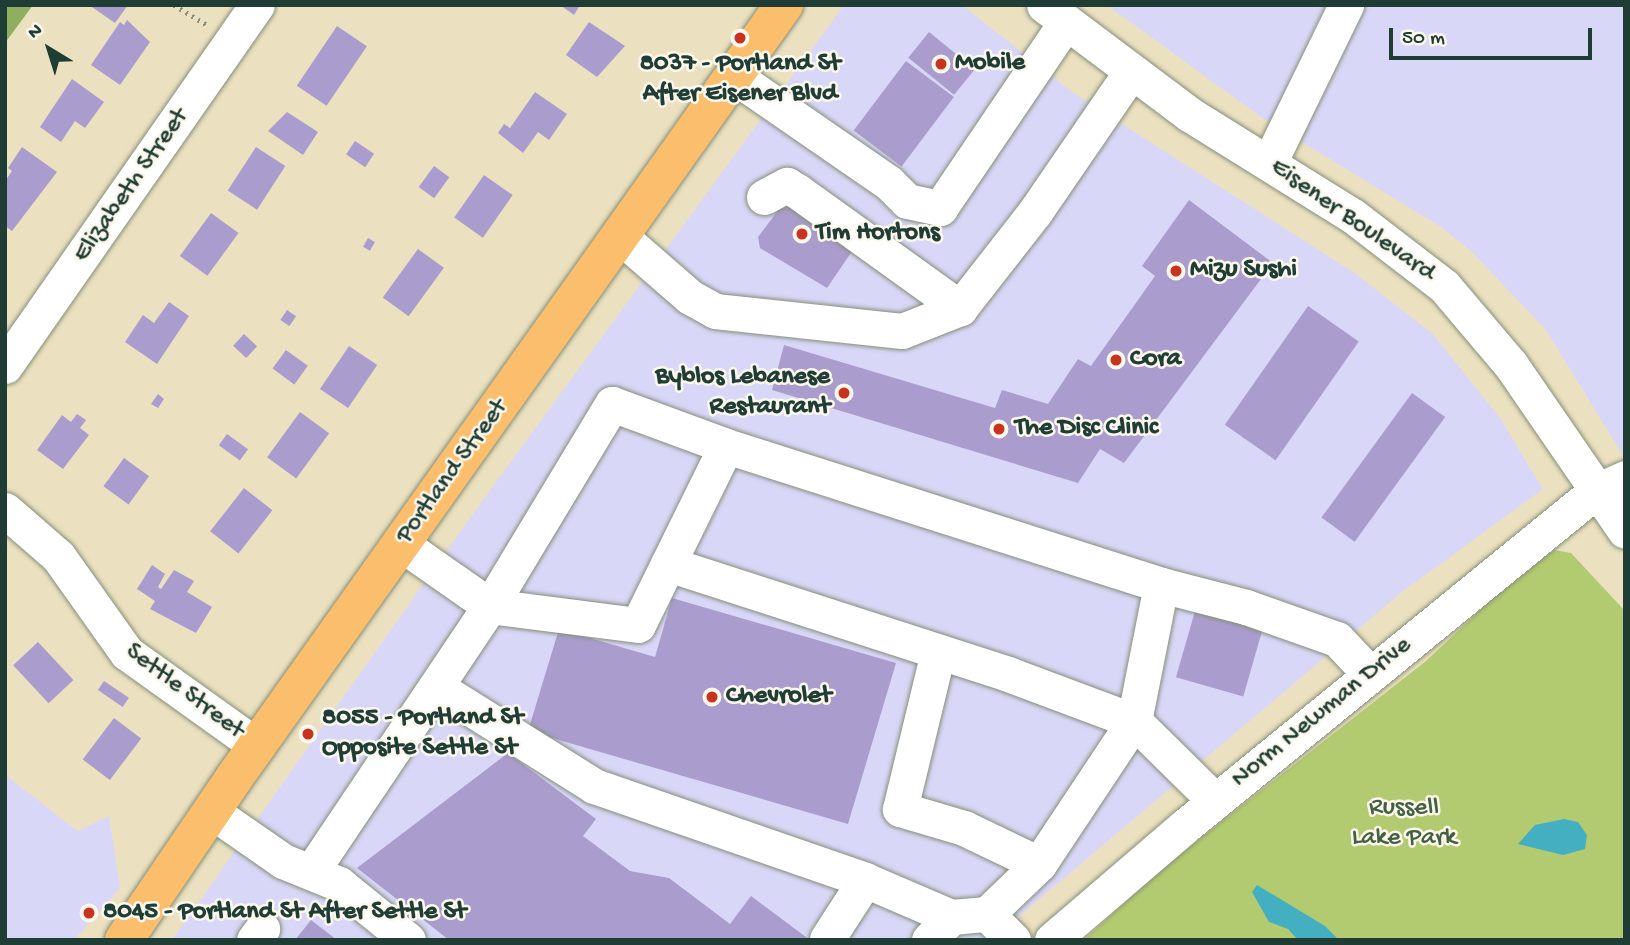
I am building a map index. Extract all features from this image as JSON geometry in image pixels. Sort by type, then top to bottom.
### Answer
[{"type":"main road","name":"Portland Street","points":[[124,940],[211,811],[784,5]]},
{"type":"street","name":"Elizabeth Street","points":[[5,366],[257,5]]},
{"type":"street","points":[[1269,163],[1346,5]]},
{"type":"street","points":[[734,76],[889,183],[906,201],[940,208],[1055,14]]},
{"type":"street","name":"Eisener Boulevard","points":[[1055,14],[1131,72],[1353,216],[1444,285],[1610,485],[1625,531]]},
{"type":"street","points":[[621,237],[690,297],[716,311],[902,331],[960,308],[1043,201],[1131,72]]},
{"type":"street","points":[[764,197],[787,185],[960,308]]},
{"type":"street","points":[[310,872],[438,688],[612,404],[726,446],[1161,586],[1245,607],[1337,639],[1370,674]]},
{"type":"street","points":[[401,544],[490,606],[638,625],[726,446]]},
{"type":"street","name":"Norm Newman Drive","points":[[1052,940],[1370,674],[1610,485]]},
{"type":"street","name":"Settle Street","points":[[5,510],[58,556],[127,653],[257,746]]},
{"type":"street","points":[[668,564],[938,652],[1134,721],[1215,801]]},
{"type":"street","points":[[438,688],[594,786],[865,880],[940,928],[987,914],[1039,864],[1134,721],[1161,586]]},
{"type":"street","points":[[938,652],[900,809],[964,828],[1039,864]]},
{"type":"street","points":[[211,811],[283,861],[339,884],[408,940]]},
{"type":"street","points":[[827,939],[865,880]]},
{"type":"street","points":[[987,914],[1013,940]]},
{"type":"shaded area","points":[[844,5],[962,5],[1072,92],[1353,272],[1432,333],[1500,418],[1543,489],[1402,592],[991,940],[172,940],[467,522]]},
{"type":"shaded area","points":[[1107,5],[1625,5],[1625,459],[1546,330],[1473,253],[1441,227],[1261,117]]},
{"type":"shaded area","points":[[5,775],[78,831],[109,816],[120,888],[74,940],[5,940]]},
{"type":"green space","points":[[5,5],[33,5],[5,43]]},
{"type":"green space","name":"Russell Lake Park","points":[[1554,550],[1571,553],[1625,611],[1625,940],[1084,940],[1164,867],[1426,661],[1493,598]]},
{"type":"water","points":[[1564,819],[1578,822],[1587,835],[1585,849],[1563,855],[1518,844],[1535,825]]},
{"type":"water","points":[[1257,885],[1325,926],[1339,940],[1298,940],[1288,929],[1269,922],[1252,892]]},
{"type":"building","points":[[89,5],[128,5],[115,23]]},
{"type":"building","points":[[560,5],[580,5],[574,15]]},
{"type":"building","points":[[127,20],[150,42],[120,85],[91,65],[120,22],[124,25]]},
{"type":"building","points":[[589,22],[625,46],[597,77],[566,55]]},
{"type":"building","points":[[337,26],[367,46],[327,106],[297,86]]},
{"type":"building","name":"Mobile","points":[[929,32],[975,69],[954,95],[908,58]]},
{"type":"building","points":[[906,61],[954,97],[902,167],[854,130]]},
{"type":"building","points":[[72,79],[104,102],[85,128],[75,121],[61,142],[40,127]]},
{"type":"building","points":[[535,92],[567,114],[549,140],[538,132],[523,153],[498,133],[504,124],[510,128]]},
{"type":"building","points":[[287,112],[318,132],[303,155],[268,131]]},
{"type":"building","points":[[355,141],[374,154],[365,167],[346,154]]},
{"type":"building","points":[[22,147],[57,172],[12,231],[5,226],[5,181],[12,171],[8,168]]},
{"type":"building","points":[[256,147],[285,166],[257,210],[228,191]]},
{"type":"building","points":[[434,166],[449,177],[434,198],[419,187]]},
{"type":"building","points":[[484,175],[513,195],[483,238],[454,218]]},
{"type":"building","points":[[1189,200],[1273,263],[1124,463],[1100,449],[1078,483],[772,390],[784,345],[995,408],[1002,390],[1048,404],[1078,359],[1091,366],[1155,276],[1142,266]]},
{"type":"building","points":[[785,201],[855,247],[827,288],[760,248],[758,237]]},
{"type":"building","points":[[211,213],[239,233],[207,276],[180,256]]},
{"type":"building","points":[[368,238],[375,242],[370,251],[363,247]]},
{"type":"building","points":[[418,249],[444,268],[409,316],[383,298]]},
{"type":"building","points":[[169,302],[189,316],[157,364],[125,342],[143,315],[154,323]]},
{"type":"building","points":[[1308,306],[1359,342],[1276,460],[1225,425]]},
{"type":"building","points":[[287,310],[296,316],[289,326],[280,320]]},
{"type":"building","points":[[244,334],[257,346],[246,358],[233,346]]},
{"type":"building","points":[[349,346],[377,365],[348,408],[320,389]]},
{"type":"building","points":[[286,350],[308,366],[294,384],[272,369]]},
{"type":"building","points":[[1412,393],[1445,417],[1355,542],[1321,518]]},
{"type":"building","points":[[158,394],[164,399],[158,408],[151,404]]},
{"type":"building","points":[[300,412],[329,433],[296,478],[267,457]]},
{"type":"building","points":[[77,414],[86,420],[80,428],[89,435],[63,469],[37,450],[62,415],[71,422]]},
{"type":"building","points":[[227,434],[248,449],[240,461],[219,445]]},
{"type":"building","points":[[124,458],[149,476],[129,505],[103,486]]},
{"type":"building","points":[[244,488],[272,510],[239,554],[210,531]]},
{"type":"building","points":[[152,565],[165,574],[158,587],[161,589],[174,570],[194,581],[187,592],[212,607],[196,633],[150,609],[155,601],[137,589]]},
{"type":"building","name":"Chevrolet","points":[[672,598],[896,663],[848,824],[528,731],[559,629],[655,657]]},
{"type":"building","points":[[1195,611],[1262,630],[1243,697],[1176,677]]},
{"type":"building","points":[[38,642],[73,680],[49,703],[13,665]]},
{"type":"building","points":[[104,681],[129,698],[123,707],[98,690]]},
{"type":"building","points":[[114,718],[141,738],[110,780],[83,760]]},
{"type":"building","points":[[508,753],[596,819],[583,836],[630,871],[669,878],[730,924],[751,896],[810,940],[449,940],[357,868]]},
{"type":"building","points":[[311,920],[337,940],[295,940]]},
{"type":"place","name":"8037 - Portland St After Eisener Blvd","points":[[740,38]]},
{"type":"place","name":"Mobile","points":[[941,64]]},
{"type":"place","name":"Tim Hortons","points":[[802,234]]},
{"type":"place","name":"Mizu Sushi","points":[[1176,271]]},
{"type":"place","name":"Cora","points":[[1116,360]]},
{"type":"place","name":"Byblos Lebanese Restaurant","points":[[844,393]]},
{"type":"place","name":"The Disc Clinic","points":[[999,429]]},
{"type":"place","name":"Chevrolet","points":[[712,697]]},
{"type":"place","name":"8055 - Portland St Opposite Settle St","points":[[308,734]]},
{"type":"place","name":"8045 - Portland St After Settle St","points":[[89,913]]}]
